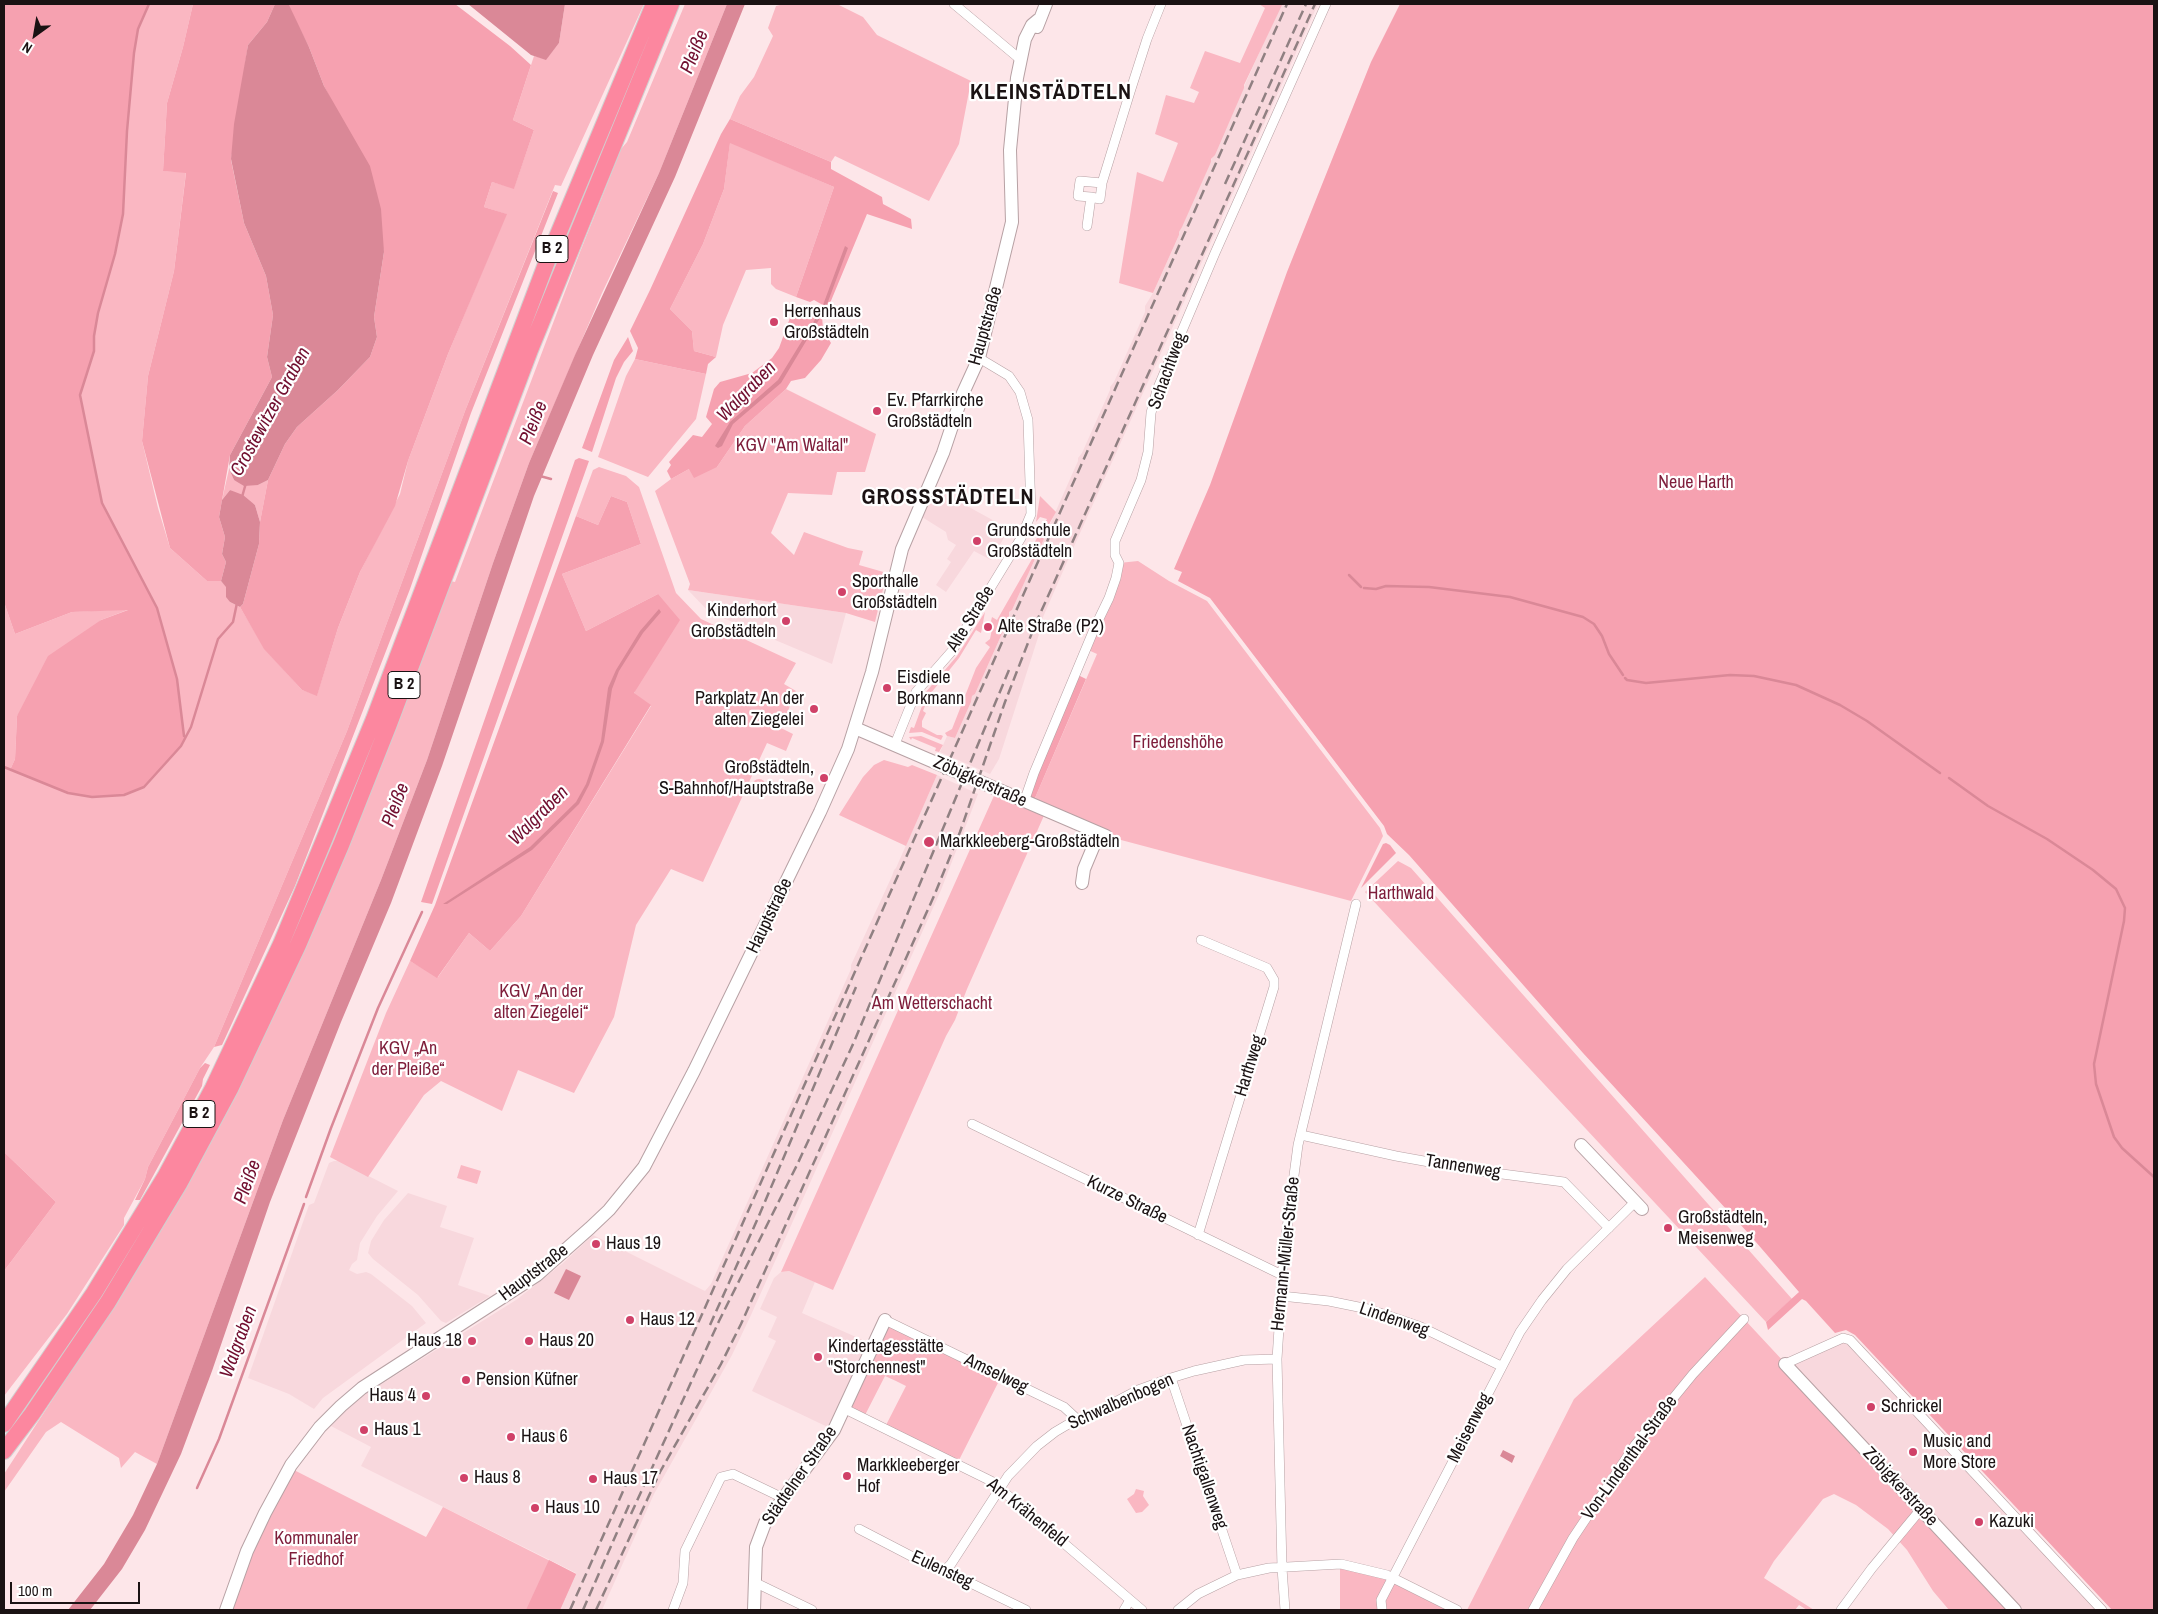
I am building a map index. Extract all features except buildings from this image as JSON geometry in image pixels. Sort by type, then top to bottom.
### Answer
[{"type":"highway","name":"B 2","points":[[4,1424],[90,1300],[165,1176],[213,1088],[281,944],[374,719],[549,256],[654,4]]},
{"type":"highway","name":"B 2","points":[[4,1451],[32,1414],[108,1302],[179,1184],[230,1089],[298,945],[386,732],[530,350],[672,4]]},
{"type":"main road","name":"Hauptstraße","points":[[226,1610],[247,1552],[265,1513],[291,1465],[324,1422],[369,1383],[536,1274],[609,1210],[644,1167],[694,1072],[816,820],[848,749],[872,672],[902,548],[943,453],[964,393],[979,358],[1012,222],[1010,150],[1015,93],[1022,57],[1036,33],[1038,20],[1046,4]]},
{"type":"main road","name":"Zöbigkerstraße","points":[[855,728],[1103,835],[1084,869],[1082,883]]},
{"type":"main road","points":[[1581,1145],[1638,1206]]},
{"type":"main road","name":"Städtelner Straße","points":[[754,1610],[756,1547],[765,1523],[828,1440],[845,1409],[885,1320]]},
{"type":"main road","name":"Zöbigkerstraße","points":[[1785,1364],[2015,1610]]},
{"type":"street","points":[[954,4],[1022,57]]},
{"type":"street","points":[[1102,183],[1080,181],[1078,196],[1100,199],[1102,183],[1147,39],[1161,4]]},
{"type":"street","name":"Schachtweg","points":[[1024,802],[1095,627],[1110,598],[1119,563],[1115,555],[1115,541],[1141,480],[1148,452],[1151,413],[1158,390],[1215,253],[1326,4]]},
{"type":"street","points":[[1087,226],[1091,197]]},
{"type":"street","name":"Alte Straße","points":[[895,744],[916,692],[952,651],[1021,538],[1031,514],[1028,420],[1020,392],[1009,376],[979,358]]},
{"type":"street","name":"Hermann-Müller-Straße","points":[[1285,1610],[1282,1568],[1277,1359],[1282,1275],[1301,1135],[1356,904]]},
{"type":"street","name":"Harthweg","points":[[1198,1234],[1274,987],[1274,980],[1267,968],[1202,940]]},
{"type":"street","name":"Kurze Straße","points":[[972,1124],[1282,1275]]},
{"type":"street","name":"Tannenweg","points":[[1301,1135],[1414,1159],[1564,1182],[1609,1228]]},
{"type":"street","name":"Meisenweg","points":[[1382,1610],[1381,1600],[1520,1332],[1542,1300],[1567,1269],[1609,1228],[1638,1206]]},
{"type":"street","name":"Lindenweg","points":[[1281,1296],[1329,1301],[1368,1309],[1398,1318],[1421,1327],[1501,1366]]},
{"type":"street","name":"Von-Lindenthal-Straße","points":[[1533,1610],[1573,1538],[1635,1445],[1693,1374],[1744,1319]]},
{"type":"street","name":"Amselweg","points":[[885,1320],[1064,1406],[1077,1419]]},
{"type":"street","points":[[1785,1364],[1843,1338],[1850,1340],[2102,1610]]},
{"type":"street","name":"Schwalbenbogen","points":[[944,1571],[951,1564],[1008,1476],[1037,1446],[1077,1419],[1091,1415],[1138,1390],[1194,1371],[1244,1360],[1277,1359]]},
{"type":"street","name":"Nachtigallenweg","points":[[1171,1378],[1237,1576]]},
{"type":"street","name":"Am Krähenfeld","points":[[845,1409],[991,1481],[1142,1610]]},
{"type":"street","points":[[673,1610],[683,1583],[685,1551],[720,1477],[733,1474],[783,1498]]},
{"type":"street","points":[[1841,1610],[1872,1568],[1921,1509]]},
{"type":"street","name":"Eulensteg","points":[[858,1529],[1026,1610]]},
{"type":"street","points":[[1178,1610],[1198,1594],[1237,1576],[1270,1568],[1342,1564],[1387,1574],[1457,1610]]},
{"type":"street","points":[[754,1582],[812,1610]]},
{"type":"street","points":[[1124,1610],[1130,1600]]},
{"type":"shaded area","points":[[1281,4],[1318,4],[1040,624],[1042,625],[999,759],[990,774],[940,752],[947,736],[955,738],[972,696],[975,694],[1009,618],[1009,612],[1012,610],[1044,539],[1043,536],[1047,531],[1110,387],[1114,382],[1145,312],[1145,306],[1153,293]]},
{"type":"shaded area","name":"Grundschule Großstädteln","points":[[936,489],[1009,529],[991,560],[974,551],[946,592],[936,585],[951,562],[947,559],[956,545],[948,540],[946,532],[922,517]]},
{"type":"shaded area","name":"Kinderhort Großstädteln","points":[[688,590],[846,613],[832,664],[709,612]]},
{"type":"shaded area","points":[[937,775],[978,794],[941,890],[751,1315],[732,1355],[654,1494],[602,1610],[560,1610],[576,1573],[361,1466],[371,1447],[331,1426],[356,1400],[516,1300],[562,1264],[593,1235],[705,1291],[711,1284]]},
{"type":"shaded area","points":[[339,1161],[398,1191],[377,1216],[360,1243],[357,1260],[349,1270],[357,1274],[366,1272],[371,1274],[412,1306],[426,1323],[323,1398],[314,1409],[289,1394],[248,1378],[309,1205],[314,1203],[329,1163]]},
{"type":"shaded area","points":[[408,1193],[447,1206],[440,1227],[474,1238],[458,1285],[490,1296],[446,1323],[441,1321],[418,1295],[368,1253],[371,1241],[384,1220]]},
{"type":"shaded area","name":"Kindertagesstätte \"Storchennest\"","points":[[789,1271],[815,1282],[802,1313],[874,1345],[834,1430],[752,1391],[776,1341],[768,1337],[777,1317],[760,1309],[774,1278],[781,1272]]},
{"type":"shaded area","points":[[1843,1338],[2102,1610],[2015,1610],[1785,1364]]},
{"type":"green space","points":[[4,4],[149,4],[138,29],[134,53],[127,131],[123,214],[115,254],[98,313],[94,336],[94,351],[80,395],[102,503],[157,608],[177,679],[185,737],[181,746],[144,787],[124,795],[92,797],[68,793],[10,770],[15,759],[17,716],[48,656],[101,620],[128,610],[72,612],[15,634],[4,602]]},
{"type":"green space","points":[[149,4],[193,4],[167,103],[163,171],[186,172],[174,271],[148,376],[142,441],[158,508],[170,548],[207,581],[221,581],[226,586],[230,602],[240,607],[265,649],[302,690],[317,695],[338,628],[360,572],[400,494],[408,461],[448,354],[506,214],[484,207],[492,182],[514,188],[534,130],[513,120],[534,56],[546,59],[559,43],[565,4],[644,4],[561,186],[555,185],[465,411],[347,731],[214,1047],[200,1068],[148,1167],[145,1179],[124,1218],[124,1225],[67,1314],[4,1396],[4,1271],[56,1202],[4,1152],[4,602],[15,634],[72,612],[130,609],[101,620],[17,716],[15,759],[10,770],[68,793],[92,797],[124,795],[182,714],[177,679],[157,608],[102,503],[80,395],[94,351],[94,336],[98,313],[115,254],[123,214],[127,131],[134,53],[138,29]]},
{"type":"green space","points":[[193,4],[275,4],[267,22],[248,45],[231,160],[244,223],[266,276],[273,315],[267,357],[272,377],[230,455],[219,517],[225,537],[222,554],[226,562],[221,581],[207,581],[170,548],[142,441],[148,376],[174,271],[186,173],[163,171],[167,103]]},
{"type":"green space","points":[[287,4],[455,4],[510,46],[531,65],[513,120],[534,130],[514,189],[492,182],[484,207],[507,214],[448,354],[408,461],[395,506],[360,572],[338,628],[317,696],[302,690],[264,649],[240,607],[243,604],[259,544],[260,522],[268,480],[285,444],[297,427],[338,390],[370,357],[377,337],[374,317],[384,252],[340,118],[324,86],[309,47]]},
{"type":"green space","points":[[685,4],[727,4],[659,173],[602,293],[529,463],[493,563],[427,760],[381,880],[283,1120],[157,1464],[135,1452],[121,1468],[119,1458],[61,1422],[46,1432],[4,1492],[4,1474],[82,1354],[182,1192],[450,581],[455,582],[580,252],[621,149],[627,142]]},
{"type":"green space","points":[[784,4],[837,4],[863,17],[877,35],[971,81],[959,144],[929,201],[835,156],[831,162],[730,119],[740,96],[754,77],[773,36],[768,28],[776,6]]},
{"type":"green space","points":[[1259,4],[1282,5],[1244,85],[1153,293],[1119,283],[1137,172],[1163,182],[1178,143],[1155,134],[1166,95],[1194,103],[1199,92],[1190,88],[1205,51],[1240,63],[1265,8]]},
{"type":"green space","name":"Neue Harth","points":[[1400,4],[2154,4],[2154,1610],[2112,1610],[1855,1335],[1846,1330],[1835,1333],[1802,1299],[1768,1330],[1766,1322],[1799,1292],[1749,1234],[1583,1053],[1409,855],[1387,834],[1384,826],[1210,598],[1178,581],[1182,572],[1174,569],[1210,485],[1287,272],[1371,62]]},
{"type":"green space","points":[[730,119],[831,162],[831,169],[882,197],[883,204],[911,219],[912,229],[867,214],[828,308],[814,300],[810,302],[796,297],[834,187],[730,143],[724,189],[703,244],[670,309],[692,331],[694,351],[716,357],[708,364],[706,374],[635,359],[638,348],[630,331],[721,134]]},
{"type":"green space","points":[[730,142],[834,187],[796,297],[776,289],[771,284],[771,268],[746,270],[723,325],[716,357],[694,351],[692,331],[670,309],[703,244],[724,189]]},
{"type":"green space","points":[[553,191],[558,193],[471,413],[410,589],[295,886],[222,1045],[214,1047],[347,731],[465,411]]},
{"type":"green space","points":[[803,306],[822,315],[823,330],[831,343],[821,360],[805,378],[791,381],[786,389],[745,426],[717,467],[694,478],[689,469],[671,479],[667,471],[671,465],[669,462],[693,435],[702,437],[712,424],[706,417],[714,389],[720,382],[752,373],[772,358],[779,348],[790,318],[797,317]]},
{"type":"green space","points":[[628,337],[633,351],[624,362],[616,378],[592,452],[582,448],[614,360]]},
{"type":"green space","points":[[635,359],[706,374],[696,419],[648,477],[598,457],[626,376]]},
{"type":"green space","name":"KGV \"Am Waltal\"","points":[[786,389],[876,434],[865,472],[837,472],[832,495],[788,493],[771,533],[794,555],[804,532],[848,548],[863,551],[859,565],[887,573],[875,622],[846,613],[688,590],[690,584],[655,491],[689,469],[717,467],[745,426]]},
{"type":"green space","points":[[579,458],[589,461],[432,904],[421,902],[575,460]]},
{"type":"green space","name":"KGV „An der alten Ziegelei“","points":[[599,467],[626,476],[639,487],[676,593],[701,619],[796,663],[784,684],[796,691],[781,728],[793,734],[786,751],[767,743],[703,882],[671,869],[636,925],[614,1017],[574,1093],[518,1070],[502,1111],[441,1081],[424,1095],[368,1177],[330,1157],[386,1013],[410,961],[438,977],[469,933],[490,951],[521,916],[651,706],[634,694],[658,594],[586,631],[562,574],[641,544],[627,502],[611,496],[598,525],[576,516],[593,470]]},
{"type":"green space","points":[[229,469],[234,480],[258,485],[268,480],[260,522],[255,505],[230,490],[222,500]]},
{"type":"green space","points":[[611,496],[627,502],[641,544],[562,574],[586,631],[658,594],[680,620],[634,693],[651,705],[521,916],[490,951],[469,933],[437,978],[410,961],[435,905],[576,516],[598,525]]},
{"type":"green space","points":[[1040,496],[1056,512],[1043,535],[1044,539],[1012,610],[1009,612],[1009,618],[975,694],[972,696],[955,738],[947,736],[945,733],[952,729],[976,668],[990,647],[985,643],[990,639],[993,624],[991,621],[992,617],[997,620],[1032,559],[1029,553],[1047,519],[1040,517],[1036,522]]},
{"type":"green space","name":"Friedenshöhe","points":[[1138,561],[1169,581],[1207,601],[1380,828],[1383,836],[1351,901],[1106,836],[1046,811],[955,1020],[946,1036],[833,1290],[789,1271],[781,1272],[997,789],[1032,805],[1097,654],[1086,649],[1119,563]]},
{"type":"green space","points":[[985,612],[981,633],[976,630],[959,658],[931,693],[935,696],[932,698],[925,693],[957,656]]},
{"type":"green space","points":[[1076,674],[1086,679],[1032,805],[1024,802]]},
{"type":"green space","points":[[921,700],[929,707],[925,706],[923,711],[926,713],[922,721],[922,727],[943,736],[941,740],[922,732],[909,733],[911,727],[914,728],[922,706],[919,704]]},
{"type":"green space","points":[[921,736],[943,745],[939,752],[935,751],[936,748],[912,738],[911,740],[909,737]]},
{"type":"green space","points":[[884,760],[908,767],[912,765],[937,775],[906,846],[839,815],[863,777],[874,765]]},
{"type":"green space","points":[[759,779],[764,781],[766,786],[764,791],[759,793],[754,791],[752,786],[754,781]]},
{"type":"green space","points":[[1386,843],[1396,853],[1361,888],[1383,844]]},
{"type":"green space","name":"Harthwald","points":[[1398,861],[1411,868],[1792,1299],[1766,1322],[1365,892]]},
{"type":"green space","points":[[205,1063],[210,1065],[203,1079],[202,1086],[140,1200],[135,1200],[145,1179],[148,1167],[200,1068]]},
{"type":"green space","points":[[4,1152],[56,1202],[4,1271]]},
{"type":"green space","points":[[461,1165],[481,1171],[477,1184],[457,1178]]},
{"type":"green space","points":[[1705,1277],[2015,1610],[1949,1610],[1933,1591],[1907,1550],[1888,1529],[1856,1505],[1834,1494],[1823,1499],[1774,1561],[1764,1578],[1814,1610],[1807,1610],[1799,1605],[1795,1610],[1467,1610],[1574,1399]]},
{"type":"green space","points":[[885,1320],[1001,1377],[957,1464],[884,1429],[906,1386],[896,1381],[885,1376],[863,1419],[845,1409]]},
{"type":"green space","name":"Kommunaler Friedhof","points":[[290,1468],[426,1537],[443,1507],[576,1574],[560,1610],[228,1610]]},
{"type":"green space","points":[[1136,1489],[1144,1491],[1143,1496],[1149,1505],[1142,1512],[1136,1513],[1127,1499],[1134,1494]]},
{"type":"green space","points":[[549,1560],[576,1574],[560,1610],[526,1610]]},
{"type":"green space","points":[[1340,1565],[1387,1575],[1457,1610],[1340,1610]]},
{"type":"water","points":[[275,4],[289,5],[309,47],[324,86],[370,166],[381,209],[384,252],[374,317],[377,337],[370,357],[338,390],[297,427],[285,444],[268,480],[258,485],[244,486],[234,480],[229,469],[230,455],[272,377],[267,357],[273,315],[266,276],[244,223],[231,159],[234,124],[248,45],[267,22]]},
{"type":"water","points":[[468,4],[565,4],[559,43],[546,60],[531,55]]},
{"type":"water","points":[[727,4],[745,4],[675,177],[593,355],[534,496],[442,766],[391,903],[341,1022],[270,1202],[212,1371],[181,1454],[145,1530],[122,1569],[90,1610],[68,1610],[104,1564],[133,1515],[157,1464],[283,1120],[381,880],[427,760],[493,563],[529,463],[575,355],[659,173]]},
{"type":"water","points":[[845,246],[848,248],[826,307],[823,305]]},
{"type":"water","points":[[819,313],[822,315],[781,383],[733,424],[722,446],[718,448],[715,446],[730,422],[778,380]]},
{"type":"water","points":[[230,490],[243,495],[255,505],[260,522],[259,544],[243,604],[240,607],[230,602],[226,597],[226,587],[221,581],[226,562],[222,554],[225,537],[219,517],[222,500]]},
{"type":"water","points":[[659,609],[661,612],[643,633],[619,671],[612,689],[604,742],[589,785],[579,804],[532,850],[447,904],[443,904],[530,847],[576,802],[586,784],[601,741],[608,688],[616,670],[640,631]]},
{"type":"water","points":[[566,1269],[581,1276],[569,1300],[554,1293]]},
{"type":"water","points":[[1503,1450],[1515,1456],[1512,1463],[1500,1456]]},
{"type":"waterway","points":[[149,4],[138,29],[134,53],[127,131],[123,214],[115,254],[98,313],[94,336],[94,351],[80,395],[102,503],[157,608],[177,679],[184,736]]},
{"type":"waterway","name":"Walgraben","points":[[820,315],[825,305]]},
{"type":"waterway","points":[[540,476],[551,479]]},
{"type":"waterway","name":"Crostewitzer Graben","points":[[242,497],[246,483]]},
{"type":"waterway","points":[[1349,575],[1361,587]]},
{"type":"waterway","points":[[1364,588],[1376,589],[1386,586],[1429,587],[1510,597],[1583,617],[1594,624],[1602,636],[1609,654],[1623,675]]},
{"type":"waterway","name":"Crostewitzer Graben","points":[[4,767],[68,793],[92,797],[124,795],[144,787],[181,746],[191,727],[218,639],[233,622],[237,603]]},
{"type":"waterway","points":[[1625,678],[1646,683],[1730,675],[1754,676],[1796,685],[1840,705],[1867,721],[1940,773]]},
{"type":"waterway","points":[[1949,778],[1988,806],[2047,839],[2093,870],[2116,889],[2125,908],[2124,921],[2094,1064],[2096,1084],[2114,1137],[2122,1148],[2154,1177]]},
{"type":"waterway","name":"Walgraben","points":[[306,1197],[378,1008],[422,912]]},
{"type":"waterway","name":"Walgraben","points":[[197,1488],[219,1439],[304,1204]]},
{"type":"railway","points":[[570,1610],[1287,4]]},
{"type":"railway","points":[[1225,184],[1306,4]]},
{"type":"railway","points":[[596,1610],[660,1472],[721,1364],[741,1324],[934,896],[960,832],[1005,702],[1035,625],[1315,4]]},
{"type":"railway","points":[[631,1514],[719,1321],[797,1165],[854,1042],[1009,670]]},
{"type":"railway","points":[[710,1325],[758,1218],[856,987]]},
{"type":"railway","points":[[583,1610],[629,1505]]},
{"type":"place","name":"Herrenhaus Großstädteln","points":[[774,322]]},
{"type":"place","name":"Ev. Pfarrkirche Großstädteln","points":[[877,411]]},
{"type":"place","name":"Grundschule Großstädteln","points":[[977,541]]},
{"type":"place","name":"Sporthalle Großstädteln","points":[[842,592]]},
{"type":"place","name":"Kinderhort Großstädteln","points":[[786,621]]},
{"type":"place","name":"Alte Straße (P2)","points":[[988,627]]},
{"type":"place","name":"Eisdiele Borkmann","points":[[887,688]]},
{"type":"place","name":"Parkplatz An der alten Ziegelei","points":[[814,709]]},
{"type":"place","name":"Großstädteln, S-Bahnhof/Hauptstraße","points":[[824,778]]},
{"type":"place","name":"Markkleeberg-Großstädteln","points":[[929,842]]},
{"type":"place","name":"Großstädteln, Meisenweg","points":[[1668,1228]]},
{"type":"place","name":"Haus 19","points":[[596,1244]]},
{"type":"place","name":"Haus 12","points":[[630,1320]]},
{"type":"place","name":"Haus 18","points":[[472,1341]]},
{"type":"place","name":"Haus 20","points":[[529,1341]]},
{"type":"place","name":"Kindertagesstätte \"Storchennest\"","points":[[818,1357]]},
{"type":"place","name":"Pension Küfner","points":[[466,1380]]},
{"type":"place","name":"Haus 4","points":[[426,1396]]},
{"type":"place","name":"Schrickel","points":[[1871,1407]]},
{"type":"place","name":"Haus 1","points":[[364,1430]]},
{"type":"place","name":"Haus 6","points":[[511,1437]]},
{"type":"place","name":"Music and More Store","points":[[1913,1452]]},
{"type":"place","name":"Markkleeberger Hof","points":[[847,1476]]},
{"type":"place","name":"Haus 8","points":[[464,1478]]},
{"type":"place","name":"Haus 17","points":[[593,1479]]},
{"type":"place","name":"Haus 10","points":[[535,1508]]},
{"type":"place","name":"Kazuki","points":[[1979,1522]]},
{"type":"district","name":"KLEINSTÄDTELN","points":[[1051,93]]},
{"type":"district","name":"GROSSSTÄDTELN","points":[[948,498]]},
{"type":"water label","name":"Pleiße","points":[[695,52]]},
{"type":"water label","name":"Pleiße","points":[[534,423]]},
{"type":"water label","name":"Pleiße","points":[[396,805]]},
{"type":"water label","name":"Pleiße","points":[[248,1182]]},
{"type":"park label","name":"Am Wetterschacht","points":[[932,1004]]},
{"type":"park label","name":"KGV „An der Pleiße“","points":[[408,1059]]}]
